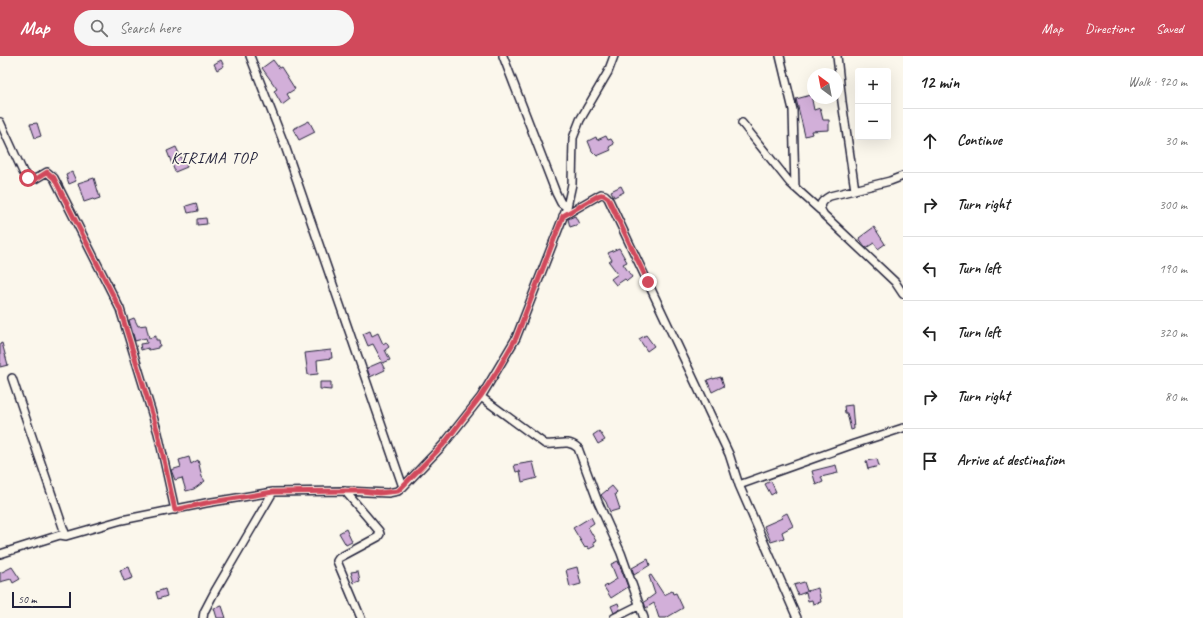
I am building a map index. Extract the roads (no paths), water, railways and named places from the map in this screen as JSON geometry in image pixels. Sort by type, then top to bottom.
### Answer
[{"type":"street","points":[[250,56],[285,146],[402,487]]},
{"type":"street","points":[[503,56],[556,193],[561,203],[567,208]]},
{"type":"street","points":[[0,554],[60,535],[66,536],[122,520],[206,503],[273,492],[345,491],[388,493],[398,491],[443,445],[480,397],[516,338],[567,208],[572,184],[573,138],[580,120],[608,72],[614,56]]},
{"type":"street","points":[[780,56],[793,110],[795,188]]},
{"type":"street","points":[[837,56],[855,190]]},
{"type":"street","points":[[0,122],[23,172],[28,178],[36,179],[47,172],[54,178],[120,309],[158,433],[175,510]]},
{"type":"street","points":[[742,123],[790,183],[895,282],[903,294]]},
{"type":"street","points":[[820,210],[820,204],[830,196],[903,176]]},
{"type":"street","points":[[563,216],[601,194],[608,198],[729,454],[739,485],[797,618]]},
{"type":"street","points":[[12,378],[66,536]]},
{"type":"street","points":[[480,397],[545,444],[553,445],[562,442],[572,443],[578,448],[598,502],[621,553],[644,618]]},
{"type":"street","points":[[739,485],[903,428]]},
{"type":"street","points":[[345,491],[380,531],[378,537],[339,558],[337,561],[361,618]]},
{"type":"street","points":[[202,618],[215,591],[273,492]]},
{"type":"street","points":[[614,618],[640,605]]},
{"type":"district","name":"KIRIMA TOP","points":[[214,158]]}]
